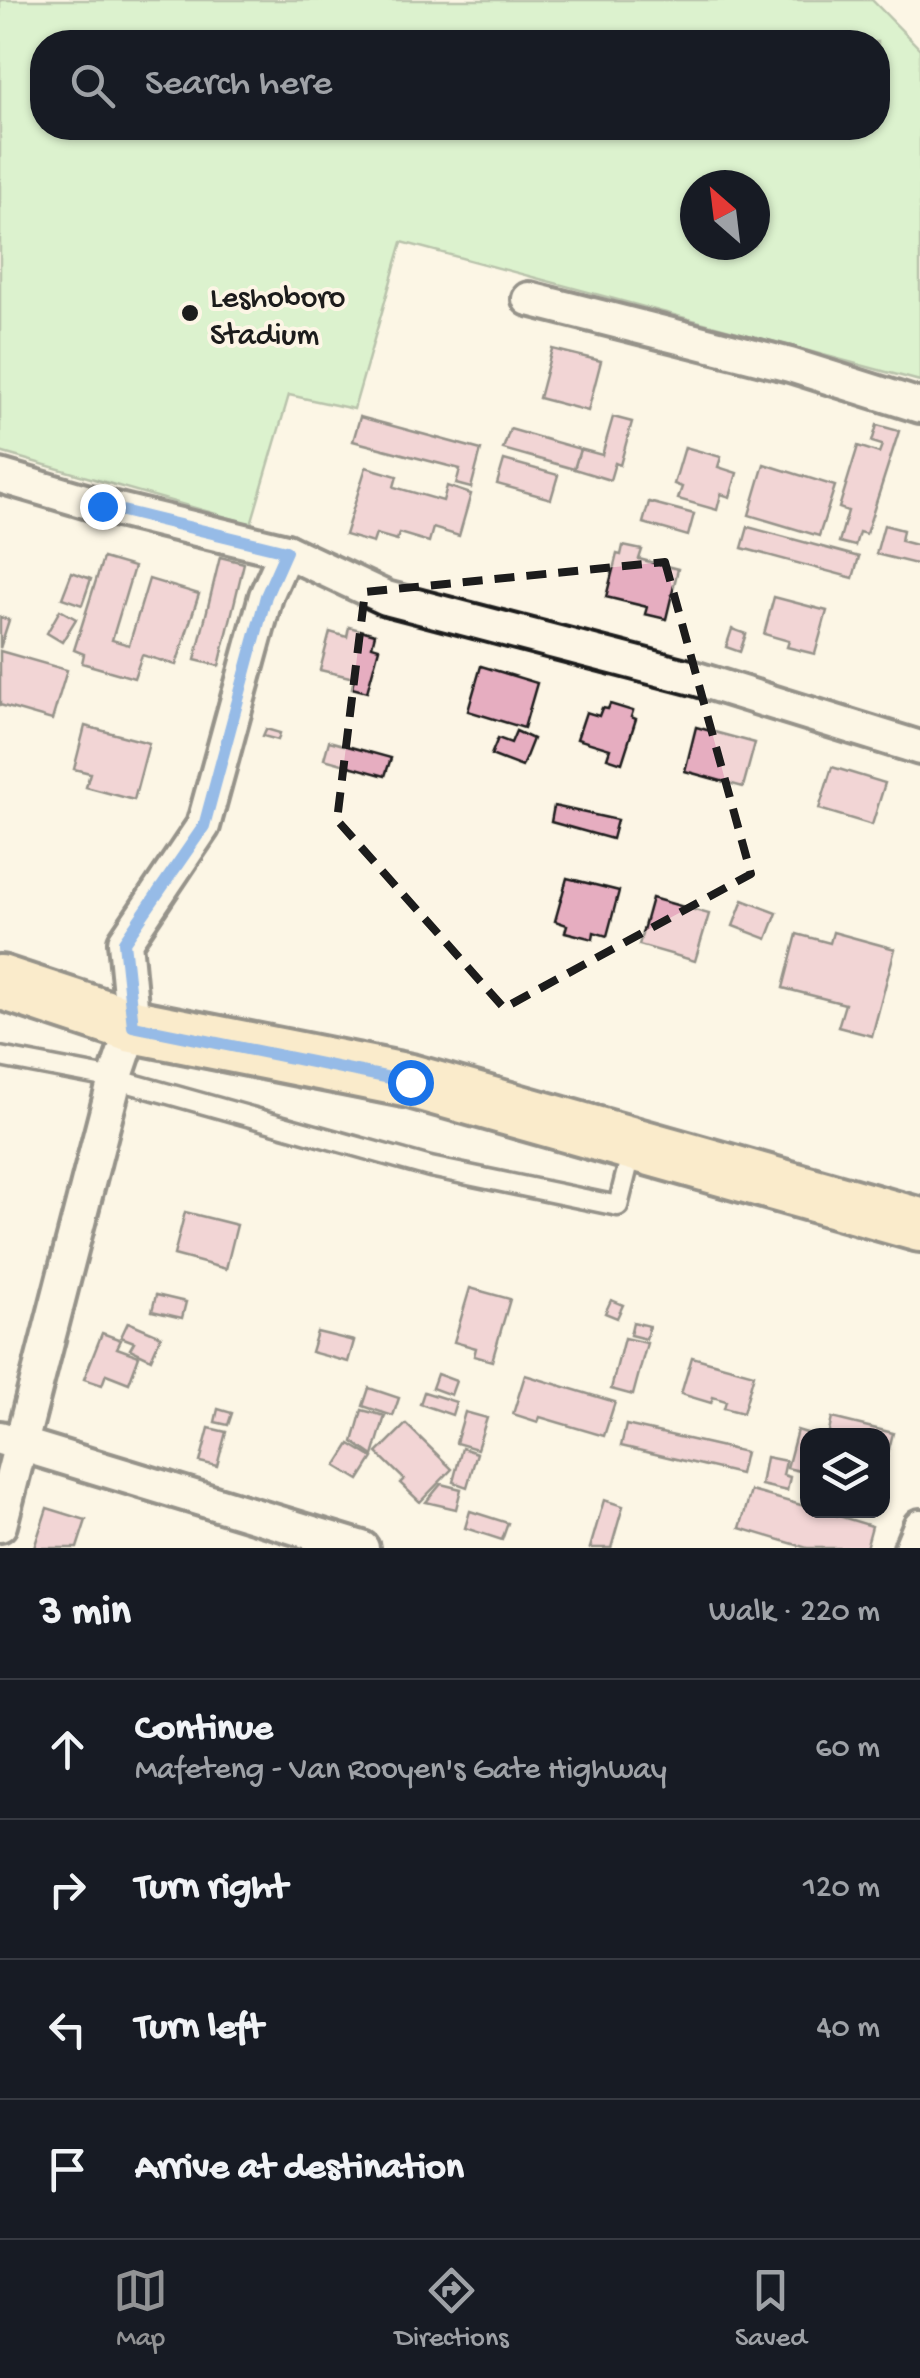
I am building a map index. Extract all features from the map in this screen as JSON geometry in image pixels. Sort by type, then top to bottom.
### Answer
[{"type":"main road","points":[[0,982],[133,1026],[410,1082],[920,1225]]},
{"type":"street","points":[[529,298],[790,365],[920,406]]},
{"type":"street","points":[[0,476],[102,506],[286,551],[386,598],[697,678],[920,748]]},
{"type":"street","points":[[0,1525],[11,1441],[133,1026],[124,942],[204,826],[266,596],[286,551]]},
{"type":"street","points":[[11,1441],[362,1548]]},
{"type":"street","points":[[911,1548],[920,1526]]},
{"type":"lane","points":[[0,1057],[115,1080],[430,1167],[618,1206],[634,1143]]},
{"type":"highlighted area","points":[[665,562],[751,874],[504,1008],[337,820],[365,592]]},
{"type":"green space","name":"Leshoboro Stadium","points":[[0,0],[872,0],[920,49],[920,381],[402,242],[354,409],[289,395],[251,524],[0,452]]},
{"type":"building","points":[[552,349],[601,361],[588,411],[539,398]]},
{"type":"building","points":[[360,417],[481,450],[471,488],[456,484],[460,469],[353,441]]},
{"type":"building","points":[[613,417],[632,422],[620,465],[615,463],[610,480],[574,469],[580,449],[602,455]]},
{"type":"building","points":[[877,425],[899,431],[866,534],[859,532],[855,546],[839,542],[848,511],[839,508],[858,446],[879,453],[882,445],[872,442]]},
{"type":"building","points":[[510,429],[580,449],[574,469],[503,449]]},
{"type":"building","points":[[685,447],[721,457],[718,467],[737,473],[730,497],[721,494],[717,510],[678,499],[682,487],[674,484]]},
{"type":"building","points":[[504,460],[558,475],[551,499],[497,484]]},
{"type":"building","points":[[764,464],[835,486],[819,536],[749,515]]},
{"type":"building","points":[[366,467],[397,476],[394,487],[443,501],[447,486],[471,494],[459,536],[433,528],[429,542],[399,533],[397,540],[376,534],[373,543],[345,535]]},
{"type":"building","points":[[649,502],[694,514],[688,536],[643,523]]},
{"type":"building","points":[[884,525],[903,530],[901,541],[920,546],[920,565],[876,554]]},
{"type":"building","points":[[748,527],[859,557],[853,578],[742,548]]},
{"type":"building","points":[[623,546],[642,550],[639,559],[678,569],[666,619],[645,614],[647,607],[606,597],[617,554],[621,555]]},
{"type":"building","points":[[220,557],[244,563],[219,666],[195,660]]},
{"type":"building","points":[[103,558],[134,567],[112,640],[129,645],[149,579],[199,594],[176,665],[142,655],[134,678],[82,663],[84,654],[74,650]]},
{"type":"building","points":[[72,572],[91,579],[82,605],[62,598]]},
{"type":"building","points":[[774,597],[827,611],[815,654],[787,647],[789,641],[764,634]]},
{"type":"building","points":[[60,610],[76,619],[62,642],[47,633]]},
{"type":"building","points":[[0,617],[9,620],[0,648]]},
{"type":"building","points":[[349,627],[375,634],[372,646],[379,648],[367,692],[352,688],[354,678],[320,670],[330,632],[347,637]]},
{"type":"building","points":[[732,629],[746,634],[740,652],[726,647]]},
{"type":"building","points":[[0,651],[67,670],[52,720],[0,705]]},
{"type":"building","points":[[481,666],[537,683],[524,728],[468,711]]},
{"type":"building","points":[[610,704],[633,711],[631,717],[636,719],[622,763],[607,758],[610,749],[577,739],[586,712],[599,716],[602,708],[608,709]]},
{"type":"building","points":[[85,726],[149,743],[134,800],[86,787],[90,773],[74,769]]},
{"type":"building","points":[[696,727],[755,743],[743,787],[685,771]]},
{"type":"building","points":[[266,729],[280,733],[278,740],[263,736]]},
{"type":"building","points":[[516,731],[533,739],[522,767],[491,755],[498,738],[511,743]]},
{"type":"building","points":[[329,741],[391,758],[385,776],[324,759]]},
{"type":"building","points":[[832,767],[885,783],[872,825],[819,809]]},
{"type":"building","points":[[554,806],[617,820],[612,839],[551,822]]},
{"type":"building","points":[[567,878],[619,891],[607,936],[594,932],[593,939],[565,932],[567,925],[555,921]]},
{"type":"building","points":[[652,898],[709,914],[695,961],[639,945]]},
{"type":"building","points":[[743,900],[777,913],[767,939],[733,926]]},
{"type":"building","points":[[833,932],[895,949],[872,1036],[838,1027],[845,1004],[783,988],[797,934],[830,943]]},
{"type":"building","points":[[185,1212],[237,1225],[226,1269],[174,1255]]},
{"type":"building","points":[[470,1288],[510,1299],[492,1361],[474,1356],[476,1348],[454,1342]]},
{"type":"building","points":[[156,1295],[186,1302],[182,1318],[152,1311]]},
{"type":"building","points":[[611,1300],[623,1305],[617,1318],[605,1313]]},
{"type":"building","points":[[128,1322],[161,1336],[151,1359],[130,1349],[134,1342],[121,1337]]},
{"type":"building","points":[[633,1322],[649,1326],[646,1339],[630,1335]]},
{"type":"building","points":[[317,1332],[354,1341],[348,1362],[311,1352]]},
{"type":"building","points":[[102,1333],[121,1340],[117,1348],[139,1356],[129,1383],[106,1374],[102,1385],[84,1379]]},
{"type":"building","points":[[624,1338],[647,1343],[633,1395],[611,1389]]},
{"type":"building","points":[[692,1357],[754,1374],[743,1413],[724,1408],[726,1401],[713,1397],[711,1403],[681,1394]]},
{"type":"building","points":[[437,1374],[456,1381],[451,1395],[432,1388]]},
{"type":"building","points":[[525,1375],[615,1402],[604,1436],[540,1417],[538,1422],[513,1414]]},
{"type":"building","points":[[369,1388],[399,1398],[393,1416],[363,1406]]},
{"type":"building","points":[[424,1392],[456,1402],[452,1415],[420,1404]]},
{"type":"building","points":[[218,1409],[232,1413],[228,1425],[215,1422]]},
{"type":"building","points":[[362,1410],[385,1416],[373,1456],[353,1442]]},
{"type":"building","points":[[465,1412],[487,1418],[477,1449],[456,1443]]},
{"type":"building","points":[[832,1418],[873,1428],[830,1428]]},
{"type":"building","points":[[406,1424],[452,1469],[420,1502],[400,1483],[404,1479],[377,1453]]},
{"type":"building","points":[[626,1425],[745,1452],[740,1474],[621,1446]]},
{"type":"building","points":[[209,1428],[226,1432],[217,1466],[200,1462]]},
{"type":"building","points":[[797,1430],[800,1431],[800,1471],[787,1468]]},
{"type":"building","points":[[350,1444],[373,1458],[359,1480],[336,1466]]},
{"type":"building","points":[[462,1448],[477,1453],[467,1487],[453,1482]]},
{"type":"building","points":[[766,1457],[786,1461],[783,1475],[790,1477],[787,1491],[761,1485]]},
{"type":"building","points":[[441,1484],[461,1489],[456,1509],[426,1502]]},
{"type":"building","points":[[751,1491],[800,1505],[800,1518],[846,1518],[872,1526],[866,1548],[807,1548],[740,1528]]},
{"type":"building","points":[[604,1500],[623,1506],[611,1548],[590,1548]]},
{"type":"building","points":[[47,1508],[86,1520],[77,1548],[34,1548]]},
{"type":"building","points":[[470,1511],[508,1523],[502,1540],[465,1528]]},
{"type":"place","name":"Leshoboro Stadium","points":[[190,313]]},
{"type":"route","points":[[102,506],[286,551],[266,596],[204,826],[124,942],[133,1026],[410,1082]]}]
